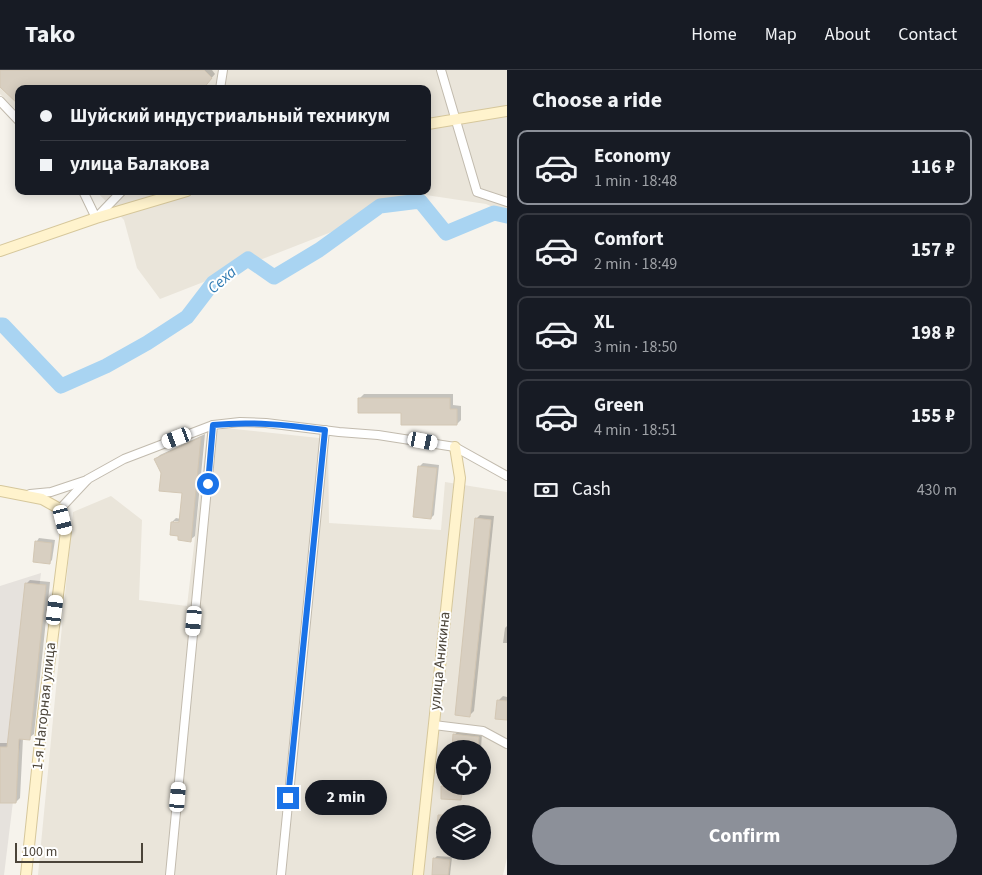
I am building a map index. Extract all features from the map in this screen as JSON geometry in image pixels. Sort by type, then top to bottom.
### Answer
[{"type":"street","points":[[221,85],[223,70]]},
{"type":"street","points":[[441,70],[477,192],[507,202]]},
{"type":"street","points":[[0,101],[15,117]]},
{"type":"street","points":[[431,123],[507,111]]},
{"type":"street","points":[[85,195],[96,218]]},
{"type":"street","points":[[96,218],[118,195]]},
{"type":"street","points":[[0,251],[96,218],[174,195]]},
{"type":"street","points":[[20,495],[51,492],[88,479],[124,459],[213,425],[240,422],[378,435],[455,447],[507,476]]},
{"type":"street","points":[[170,875],[213,425]]},
{"type":"street","points":[[281,875],[325,430]]},
{"type":"street","name":"улица Аникина","points":[[418,875],[460,478],[455,447]]},
{"type":"street","points":[[0,491],[42,499],[60,508],[88,479]]},
{"type":"street","name":"1-я Нагорная улица","points":[[26,875],[43,712],[66,531],[60,508]]},
{"type":"street","points":[[434,725],[483,731],[507,744]]},
{"type":"shaded area","points":[[0,70],[507,70],[507,213],[486,204],[426,195],[431,195],[431,85],[15,85],[15,109],[0,94]]},
{"type":"shaded area","points":[[100,195],[412,195],[383,199],[357,222],[160,299],[137,268],[124,220]]},
{"type":"shaded area","points":[[225,428],[328,439],[329,523],[441,530],[445,482],[507,492],[507,858],[503,875],[38,875],[73,512],[111,496],[142,520],[139,600],[187,606],[207,434]]},
{"type":"shaded area","points":[[41,573],[4,875],[0,875],[0,586]]},
{"type":"building","points":[[0,70],[204,70],[212,78],[206,85],[15,85],[15,101],[0,87]]},
{"type":"building","points":[[358,398],[450,398],[450,409],[457,409],[457,425],[401,425],[401,413],[358,413]]},
{"type":"building","points":[[201,437],[191,542],[178,540],[178,536],[170,535],[171,522],[179,522],[182,493],[159,491],[161,473],[154,459]]},
{"type":"building","points":[[418,466],[437,468],[431,519],[413,517]]},
{"type":"building","points":[[475,518],[491,520],[470,717],[455,715]]},
{"type":"building","points":[[35,541],[52,543],[50,564],[33,562]]},
{"type":"building","points":[[25,583],[46,585],[30,740],[19,739],[16,803],[0,803],[0,747],[7,747]]},
{"type":"building","points":[[497,700],[507,701],[507,720],[495,719]]},
{"type":"building","points":[[453,734],[479,737],[479,740],[453,740]]},
{"type":"building","points":[[441,795],[461,795],[461,800],[441,799]]},
{"type":"building","points":[[433,858],[436,860],[450,860],[448,875],[432,875]]},
{"type":"waterway","name":"Сеха","points":[[0,325],[3,325],[61,386],[106,366],[147,343],[187,317],[213,283],[248,259],[274,277],[319,250],[380,206],[420,201],[446,233],[494,213],[507,216]]},
{"type":"route","points":[[208,484],[213,425],[240,422],[266,423],[325,430],[288,798]]}]
